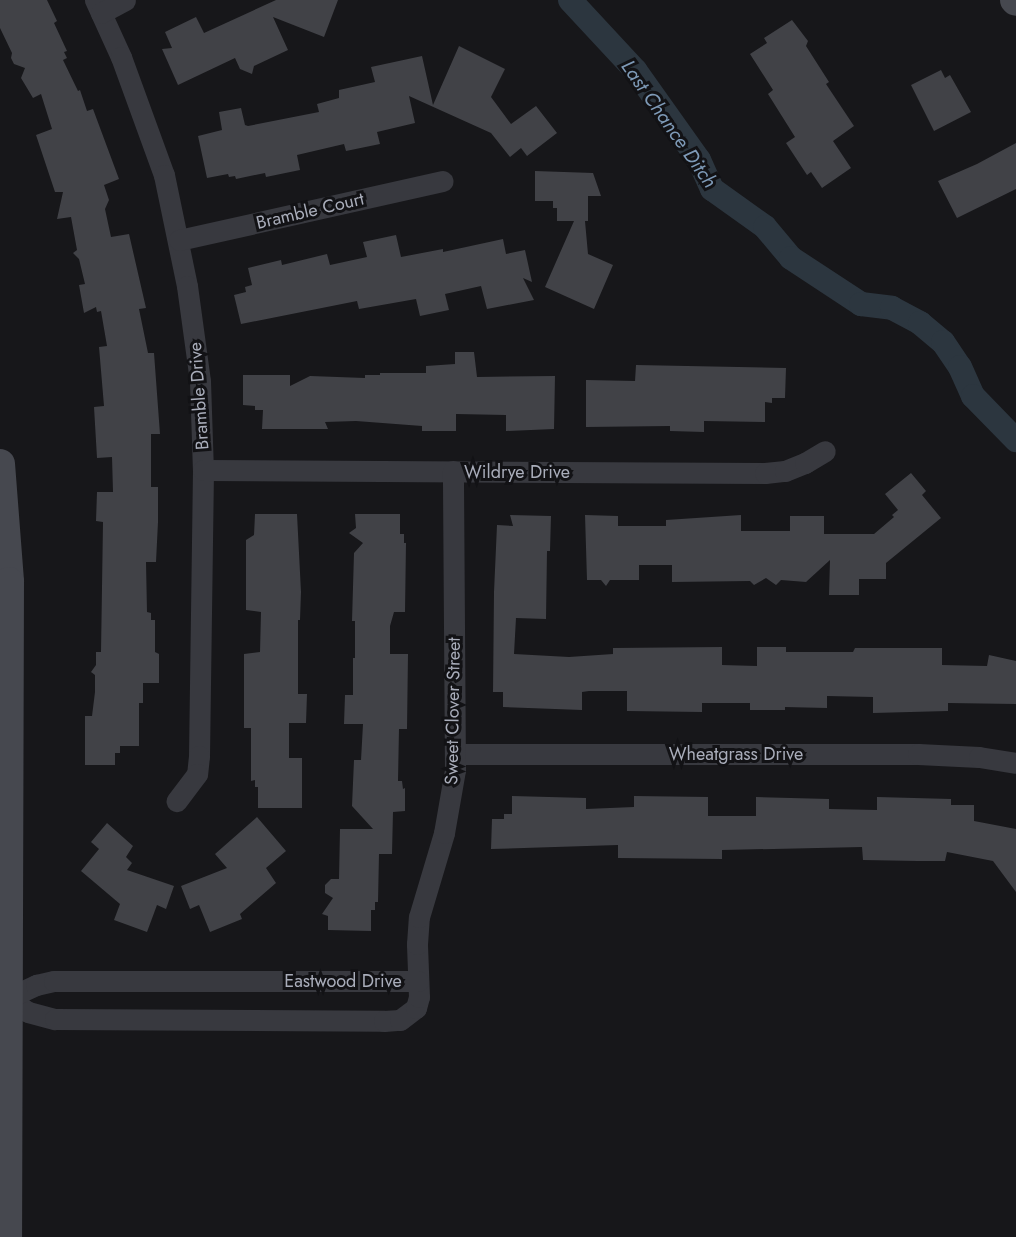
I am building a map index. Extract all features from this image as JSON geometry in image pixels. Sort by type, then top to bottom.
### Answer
[{"type":"main road","points":[[0,464],[9,582],[4,998],[7,1237]]},
{"type":"street","points":[[98,6],[125,0]]},
{"type":"street","name":"Bramble Drive","points":[[98,6],[122,57],[164,175],[179,240],[200,381],[204,470],[199,756],[197,774],[177,801]]},
{"type":"street","name":"Bramble Court","points":[[179,240],[442,181]]},
{"type":"street","name":"Wildrye Drive","points":[[204,470],[765,473],[795,467],[825,451]]},
{"type":"street","name":"Sweet Clover Street","points":[[418,981],[419,917],[452,798],[455,754],[453,471]]},
{"type":"street","name":"Wheatgrass Drive","points":[[455,754],[927,755],[980,757],[1016,763]]},
{"type":"street","name":"Eastwood Drive","points":[[54,981],[418,981],[419,996],[416,1008],[400,1020],[384,1021],[55,1018],[28,1012],[4,998],[36,985],[54,981]]},
{"type":"building","points":[[0,0],[47,0],[57,21],[54,23],[67,51],[64,52],[67,58],[63,60],[78,91],[80,90],[87,111],[93,109],[119,179],[104,185],[109,200],[105,209],[111,237],[129,234],[146,308],[139,309],[148,353],[154,353],[160,434],[151,434],[151,487],[158,487],[158,522],[156,562],[146,562],[147,612],[151,613],[151,620],[155,620],[155,652],[159,654],[159,683],[143,683],[143,703],[139,703],[139,746],[120,746],[120,753],[115,753],[115,765],[85,765],[85,716],[92,716],[95,692],[95,675],[91,672],[96,665],[96,652],[101,652],[103,522],[96,521],[97,492],[113,492],[112,457],[97,458],[94,407],[104,406],[99,347],[107,346],[101,311],[97,312],[96,307],[84,313],[79,285],[85,284],[79,259],[73,253],[77,250],[71,217],[57,219],[63,192],[55,192],[36,135],[52,129],[41,94],[33,98],[21,78],[25,68],[14,64],[11,58],[12,53],[0,28]]},
{"type":"building","points":[[276,0],[338,0],[324,37],[273,17],[288,50],[254,66],[252,74],[240,69],[235,58],[178,85],[162,49],[172,48],[165,32],[196,17],[204,33]]},
{"type":"building","points":[[792,20],[808,41],[806,46],[829,82],[826,84],[854,126],[833,141],[851,168],[822,188],[811,172],[807,175],[786,143],[795,137],[768,94],[773,90],[750,54],[767,43],[764,38]]},
{"type":"building","points":[[459,46],[505,69],[491,97],[511,124],[536,106],[557,133],[527,156],[521,148],[510,157],[491,133],[409,96],[415,123],[377,132],[380,144],[346,151],[344,144],[297,155],[300,170],[266,177],[265,173],[236,179],[235,176],[229,177],[228,174],[207,178],[198,136],[222,130],[219,112],[241,108],[245,125],[248,126],[319,112],[317,104],[339,98],[339,90],[375,82],[371,67],[422,56],[433,105]]},
{"type":"building","points":[[941,70],[945,78],[950,75],[971,112],[934,131],[911,85]]},
{"type":"building","points":[[1016,143],[1016,189],[957,218],[938,181]]},
{"type":"building","points":[[535,171],[593,173],[601,196],[588,196],[588,221],[585,221],[588,254],[613,265],[594,309],[545,287],[574,221],[557,221],[557,208],[553,208],[553,201],[535,201]]},
{"type":"building","points":[[396,235],[401,257],[443,249],[443,252],[503,239],[506,254],[525,250],[532,282],[523,278],[534,300],[487,309],[481,286],[445,294],[449,310],[420,316],[416,299],[359,309],[357,301],[241,324],[234,295],[246,292],[245,287],[252,285],[248,268],[281,260],[282,265],[327,254],[330,265],[367,257],[363,242]]},
{"type":"building","points":[[455,352],[474,352],[477,377],[555,376],[554,429],[506,431],[506,415],[456,414],[456,431],[422,431],[422,426],[356,421],[325,422],[328,429],[262,429],[263,410],[255,410],[255,406],[243,405],[243,375],[290,375],[290,386],[310,376],[365,378],[365,375],[380,375],[380,373],[426,373],[426,366],[455,364]]},
{"type":"building","points":[[636,365],[786,368],[785,398],[772,398],[772,403],[765,402],[765,422],[704,421],[704,432],[670,431],[670,426],[586,427],[586,380],[635,381]]},
{"type":"building","points":[[911,473],[926,491],[922,495],[941,518],[886,563],[886,579],[859,579],[859,595],[829,595],[830,560],[806,582],[781,580],[776,585],[766,578],[754,585],[750,581],[672,582],[672,565],[639,565],[639,580],[610,580],[606,586],[601,580],[587,580],[585,515],[618,516],[618,526],[666,526],[666,520],[741,515],[741,531],[790,531],[790,516],[824,516],[824,534],[874,534],[894,517],[892,515],[898,510],[885,494]]},
{"type":"building","points":[[255,514],[297,514],[301,592],[300,620],[298,620],[298,694],[307,694],[306,723],[289,723],[289,758],[302,758],[302,808],[258,808],[258,787],[255,787],[255,780],[251,781],[251,728],[244,728],[244,654],[260,652],[261,612],[246,610],[246,540],[254,535]]},
{"type":"building","points":[[355,514],[400,514],[400,534],[404,534],[404,543],[406,543],[405,612],[394,612],[390,626],[390,654],[408,654],[407,729],[399,729],[398,781],[402,781],[403,789],[405,788],[405,811],[393,812],[392,854],[379,854],[378,902],[375,902],[375,910],[371,910],[371,931],[328,930],[328,916],[322,914],[333,898],[325,893],[325,885],[331,879],[339,879],[340,829],[373,829],[352,806],[354,760],[361,760],[363,724],[344,724],[345,695],[353,695],[354,553],[363,543],[349,533],[356,528]]},
{"type":"building","points":[[510,515],[551,516],[550,551],[547,551],[546,619],[516,618],[514,654],[569,657],[613,654],[613,648],[722,647],[722,665],[757,666],[757,647],[786,647],[786,652],[853,652],[855,648],[942,648],[942,665],[987,666],[989,655],[1016,661],[1016,704],[948,703],[948,711],[873,713],[873,697],[827,696],[827,708],[785,707],[785,710],[750,710],[750,703],[702,703],[702,712],[627,711],[627,691],[589,691],[582,692],[582,710],[503,707],[503,692],[493,692],[494,592],[497,525],[513,526]]},
{"type":"building","points":[[512,796],[586,798],[586,809],[634,807],[634,796],[708,797],[708,816],[756,816],[756,797],[829,799],[829,809],[877,810],[877,797],[951,799],[951,805],[974,805],[974,821],[1016,829],[1016,892],[993,861],[947,852],[945,861],[918,861],[863,860],[862,847],[722,850],[722,859],[618,858],[618,845],[491,849],[492,819],[504,819],[504,814],[512,814]]},
{"type":"building","points":[[257,817],[286,851],[266,868],[276,883],[240,914],[242,919],[210,932],[199,905],[190,909],[181,886],[227,868],[215,854]]},
{"type":"building","points":[[107,823],[133,846],[126,857],[132,863],[127,870],[174,886],[166,909],[157,905],[147,932],[114,920],[120,904],[81,871],[99,849],[91,842]]},
{"type":"waterway","name":"Last Chance Ditch","points":[[570,0],[635,70],[699,160],[712,189],[765,227],[791,258],[861,304],[892,308],[920,323],[943,342],[960,367],[973,396],[1016,440]]}]
